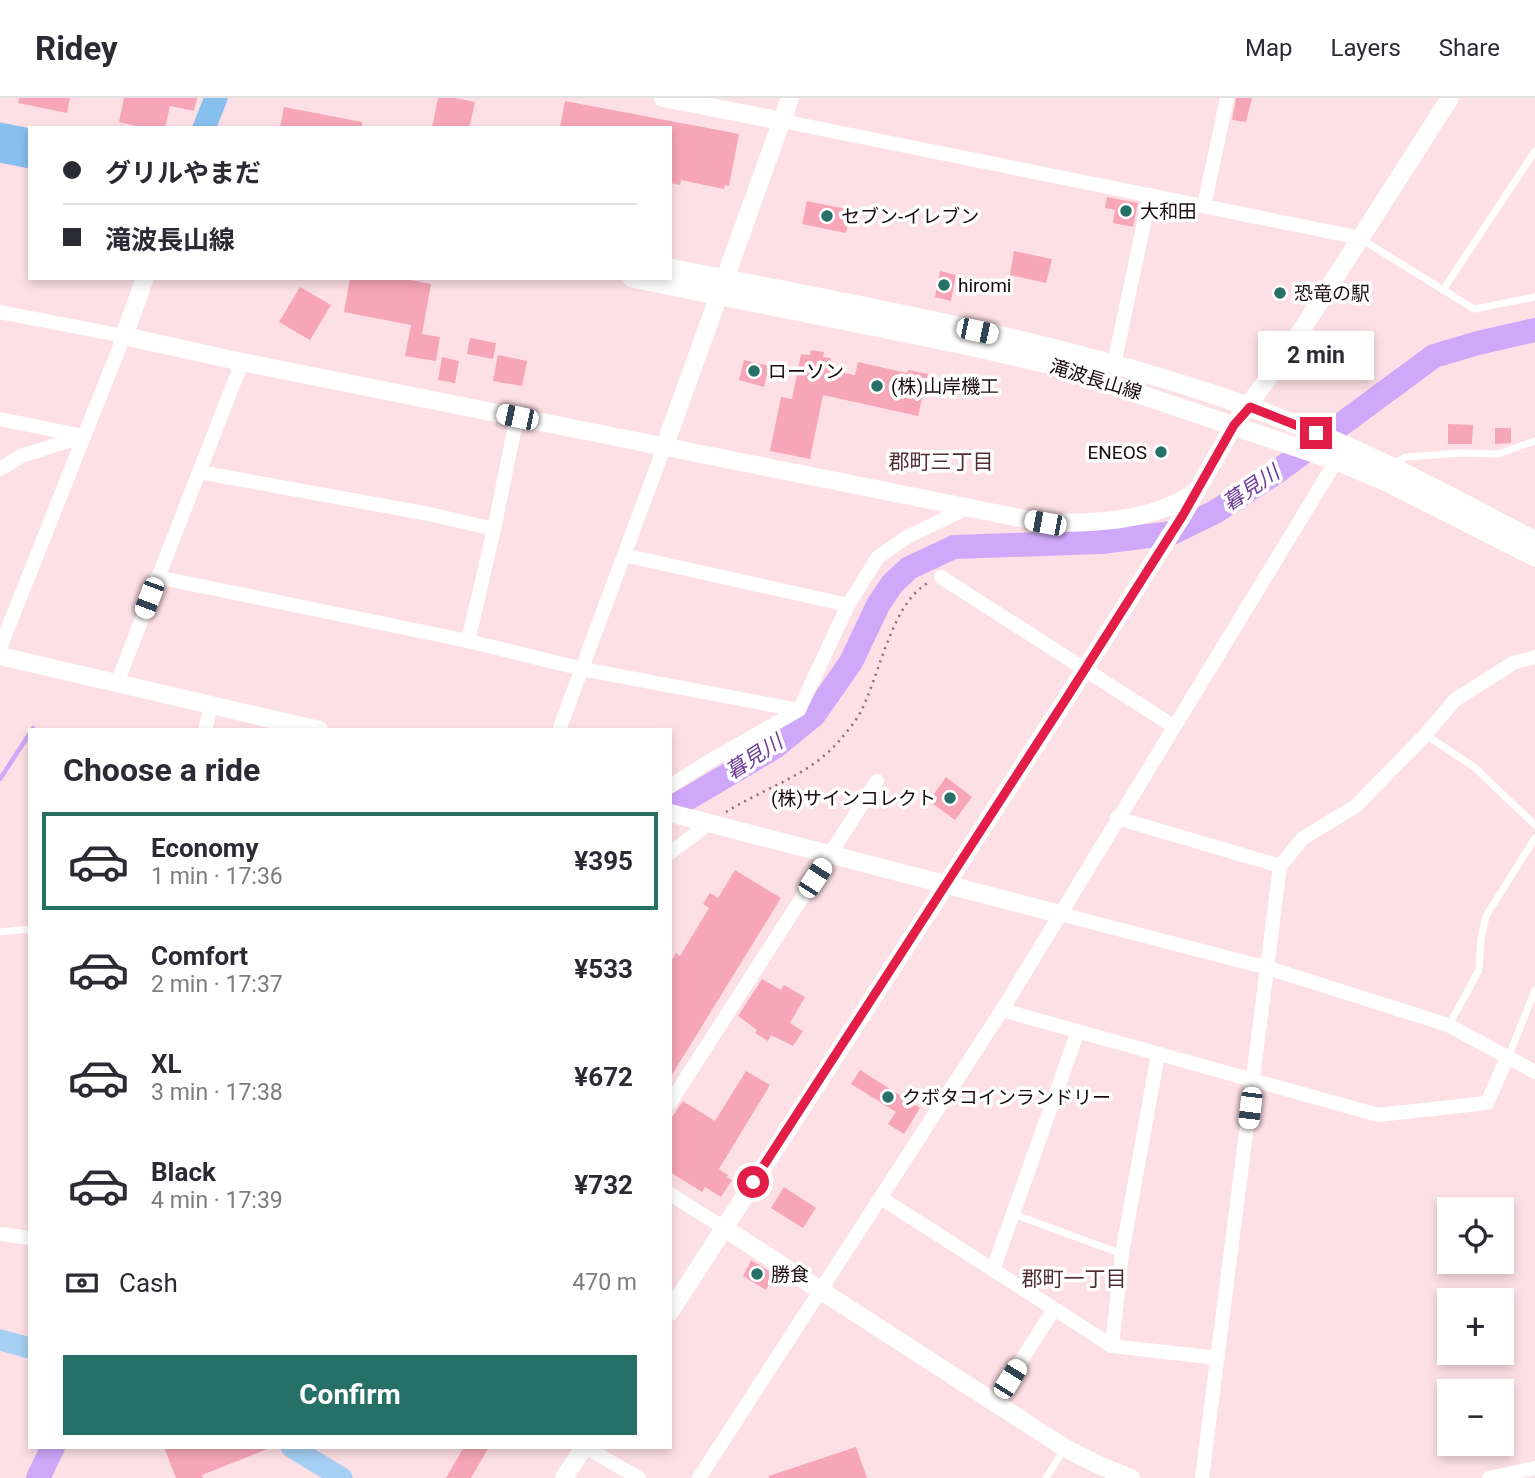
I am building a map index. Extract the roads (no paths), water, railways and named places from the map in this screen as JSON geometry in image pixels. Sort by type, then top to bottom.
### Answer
[{"type":"highway","points":[[205,126],[216,98]]},
{"type":"highway","points":[[0,134],[28,140]]},
{"type":"highway","points":[[0,151],[28,157]]},
{"type":"main road","name":"滝波長山線","points":[[672,269],[722,287],[1057,366],[1281,442],[1392,465],[1535,541]]},
{"type":"main road","name":"滝波長山線","points":[[652,280],[722,287],[1002,336],[1114,364],[1250,407],[1298,426],[1338,455],[1535,557]]},
{"type":"main road","points":[[0,1340],[28,1347]]},
{"type":"main road","points":[[294,1449],[342,1478]]},
{"type":"street","points":[[663,98],[1361,238]]},
{"type":"street","points":[[560,728],[790,98]]},
{"type":"street","points":[[1204,206],[1227,98]]},
{"type":"street","points":[[672,1309],[1183,515],[1234,425],[1250,407],[1450,98]]},
{"type":"street","points":[[1114,364],[1150,195]]},
{"type":"street","points":[[0,648],[144,280]]},
{"type":"street","points":[[0,312],[1045,523],[1096,523],[1145,514],[1180,502],[1198,490]]},
{"type":"street","points":[[117,683],[242,362]]},
{"type":"street","points":[[468,640],[517,417]]},
{"type":"street","points":[[0,419],[84,436]]},
{"type":"street","points":[[0,469],[21,456],[84,436]]},
{"type":"street","points":[[699,1478],[1002,1010],[1338,455]]},
{"type":"street","points":[[199,472],[429,514],[494,529]]},
{"type":"street","points":[[672,785],[799,710],[848,605],[878,557],[906,537],[967,508]]},
{"type":"street","points":[[624,555],[848,605]]},
{"type":"street","points":[[157,577],[468,640],[582,669],[799,710]]},
{"type":"street","points":[[941,577],[1174,726]]},
{"type":"street","points":[[0,656],[310,728]]},
{"type":"street","points":[[1202,1478],[1280,866],[1303,838],[1356,806],[1455,700],[1513,663],[1535,657]]},
{"type":"street","points":[[205,728],[211,705]]},
{"type":"street","points":[[672,1100],[877,781]]},
{"type":"street","points":[[672,814],[703,824],[1268,968],[1448,1025],[1535,1072]]},
{"type":"street","points":[[1117,818],[1280,866]]},
{"type":"street","points":[[672,851],[703,824]]},
{"type":"street","points":[[1002,1010],[1378,1115],[1487,1103],[1507,1058]]},
{"type":"street","points":[[993,1270],[1079,1031]]},
{"type":"street","points":[[1112,1346],[1122,1254],[1158,1054]]},
{"type":"street","points":[[672,1195],[1065,1448],[1131,1478]]},
{"type":"street","points":[[881,1199],[1112,1346],[1218,1358]]},
{"type":"street","points":[[0,1234],[28,1238]]},
{"type":"street","points":[[995,1402],[1054,1309]]},
{"type":"street","points":[[564,1478],[584,1449]]},
{"type":"street","points":[[588,1449],[639,1478]]},
{"type":"street","points":[[1489,1478],[1535,1468]]},
{"type":"lane","points":[[1443,290],[1535,151]]},
{"type":"lane","points":[[1361,238],[1474,309],[1535,296]]},
{"type":"lane","points":[[1392,465],[1406,457],[1461,453],[1498,454],[1535,441]]},
{"type":"lane","points":[[1425,735],[1475,767],[1535,825]]},
{"type":"lane","points":[[1448,1025],[1479,970],[1486,916],[1535,838]]},
{"type":"lane","points":[[0,932],[28,929]]},
{"type":"lane","points":[[1507,1058],[1535,990]]},
{"type":"lane","points":[[1012,1214],[1122,1254]]},
{"type":"lane","points":[[1046,1478],[1065,1448]]},
{"type":"waterway","name":"暮見川","points":[[672,808],[775,747],[814,715],[851,662],[878,605],[892,584],[909,568],[954,547],[1101,542],[1172,533],[1215,512],[1278,471],[1434,356],[1535,330]]},
{"type":"waterway","points":[[0,779],[28,736]]},
{"type":"waterway","name":"暮見川","points":[[38,1478],[52,1449]]},
{"type":"place","name":"大和田","points":[[1126,211]]},
{"type":"place","name":"セブン-イレブン","points":[[827,216]]},
{"type":"place","name":"hiromi","points":[[944,285]]},
{"type":"place","name":"恐竜の駅","points":[[1280,293]]},
{"type":"place","name":"ローソン","points":[[754,371]]},
{"type":"place","name":"(株)山岸機工","points":[[877,386]]},
{"type":"place","name":"ENEOS","points":[[1161,452]]},
{"type":"place","name":"(株)サインコレクト","points":[[950,798]]},
{"type":"place","name":"クボタコインランドリー","points":[[888,1097]]},
{"type":"place","name":"勝食","points":[[757,1274]]},
{"type":"district","name":"郡町三丁目","points":[[941,462]]},
{"type":"district","name":"郡町一丁目","points":[[1074,1279]]}]
